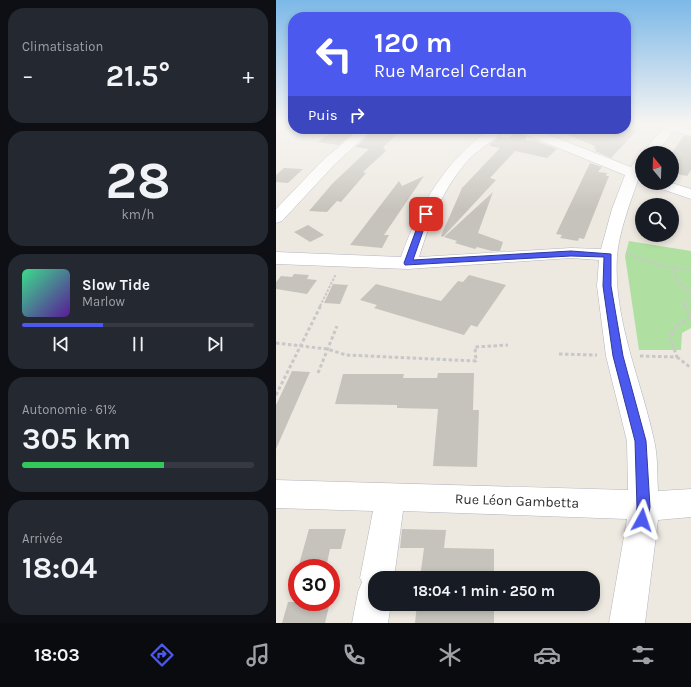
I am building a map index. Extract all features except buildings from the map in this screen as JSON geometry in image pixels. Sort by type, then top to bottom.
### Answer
[{"type":"street","points":[[276,218],[340,152]]},
{"type":"street","points":[[408,263],[422,222],[436,194],[452,170],[469,152]]},
{"type":"street","points":[[587,152],[635,170]]},
{"type":"street","points":[[627,623],[644,507],[640,441],[618,356],[607,286],[608,254],[620,209],[635,179]]},
{"type":"street","points":[[679,190],[691,194]]},
{"type":"street","points":[[276,258],[342,262],[408,263],[571,253],[608,254]]},
{"type":"street","name":"Rue Léon Gambetta","points":[[276,494],[616,503],[644,507],[691,503]]},
{"type":"street","points":[[378,571],[390,497]]},
{"type":"street","points":[[370,623],[372,611]]},
{"type":"path","points":[[608,254],[632,254],[654,264],[673,269],[691,270]]},
{"type":"path","points":[[276,396],[342,262]]},
{"type":"path","points":[[673,269],[678,282],[691,291]]},
{"type":"path","points":[[691,297],[684,301],[684,305],[691,316]]},
{"type":"path","points":[[318,373],[336,326]]},
{"type":"path","points":[[276,343],[327,349],[346,355],[476,361],[475,347],[508,345]]},
{"type":"path","points":[[677,357],[691,368]]},
{"type":"green space","points":[[629,241],[691,251],[691,328],[682,333],[681,350],[639,350],[625,256]]},
{"type":"route","points":[[426,214],[408,263],[571,253],[608,255],[607,286],[611,320],[618,356],[640,441],[644,507],[642,520]]}]
